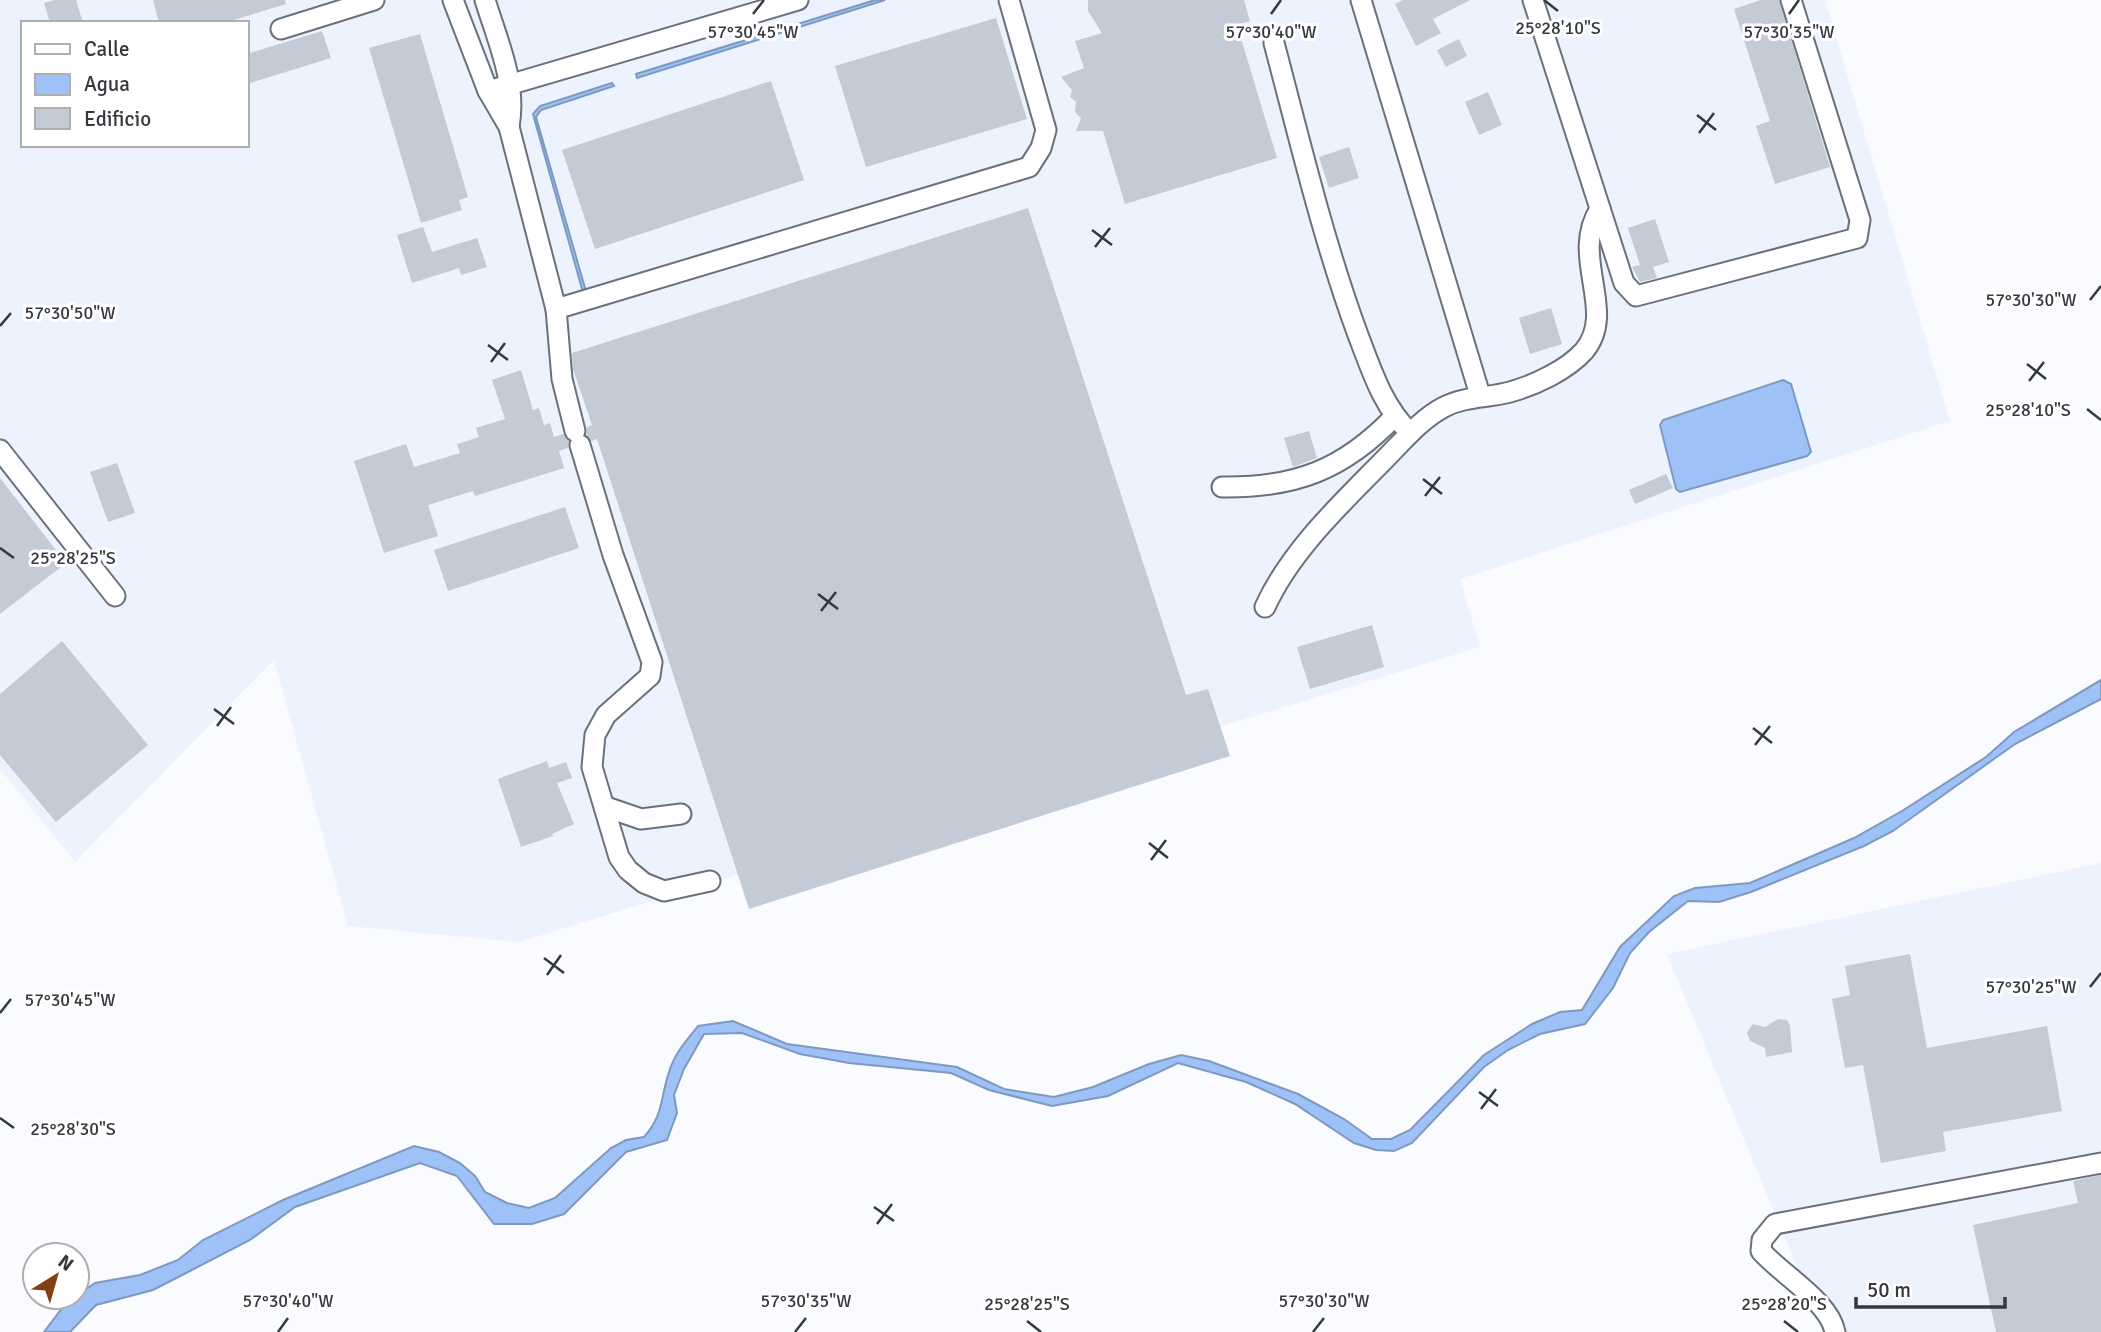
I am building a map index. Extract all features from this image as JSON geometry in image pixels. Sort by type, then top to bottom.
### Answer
[{"type":"lane","points":[[281,29],[374,0]]},
{"type":"lane","points":[[453,0],[488,91],[509,127],[556,309],[562,379],[577,438],[613,555],[652,663],[650,676],[606,715],[595,735],[592,766],[619,857],[645,883],[664,891],[710,881]]},
{"type":"lane","points":[[485,0],[512,86],[513,105],[509,127]]},
{"type":"lane","points":[[488,91],[798,0]]},
{"type":"lane","points":[[556,309],[1029,167],[1041,148],[1046,130],[1009,0]]},
{"type":"lane","points":[[1361,0],[1480,395]]},
{"type":"lane","points":[[1533,0],[1624,283],[1636,296],[1857,238],[1860,220],[1791,0]]},
{"type":"lane","points":[[1274,43],[1339,283],[1382,396],[1394,417],[1410,433]]},
{"type":"lane","points":[[1265,607],[1275,585],[1333,512],[1410,433],[1443,407],[1480,395],[1510,392],[1552,375],[1581,354],[1596,328],[1596,302],[1587,236],[1600,209]]},
{"type":"lane","points":[[1222,487],[1261,488],[1333,468],[1368,444],[1394,417]]},
{"type":"lane","points":[[0,450],[115,596]]},
{"type":"lane","points":[[606,807],[641,819],[681,814]]},
{"type":"lane","points":[[1835,1332],[1828,1315],[1818,1303],[1775,1268],[1761,1251],[1762,1240],[1775,1224],[2101,1163]]},
{"type":"shaded area","points":[[0,0],[1825,0],[1950,421],[1460,579],[1480,647],[519,942],[348,926],[274,660],[75,862],[0,769]]},
{"type":"shaded area","points":[[2101,863],[2101,1332],[1824,1332],[1667,954]]},
{"type":"water","points":[[875,0],[885,0],[637,78],[636,74]]},
{"type":"water","points":[[612,83],[614,86],[541,110],[536,117],[587,295],[584,296],[533,114],[540,106]]},
{"type":"water","points":[[1783,380],[1791,384],[1811,452],[1807,456],[1680,492],[1676,489],[1660,425],[1663,420]]},
{"type":"water","points":[[2101,680],[2101,699],[2015,744],[1893,831],[1864,846],[1751,892],[1719,902],[1688,901],[1649,932],[1630,953],[1613,988],[1585,1024],[1540,1034],[1508,1050],[1484,1067],[1412,1143],[1394,1151],[1376,1150],[1354,1143],[1295,1104],[1246,1082],[1178,1063],[1108,1096],[1052,1106],[989,1090],[951,1073],[849,1063],[800,1054],[742,1033],[704,1034],[684,1069],[674,1095],[677,1113],[667,1140],[626,1152],[564,1214],[532,1224],[494,1224],[457,1176],[420,1163],[295,1207],[250,1240],[153,1290],[96,1305],[91,1310],[91,1286],[95,1283],[140,1275],[178,1260],[203,1240],[283,1200],[414,1146],[439,1152],[460,1163],[475,1176],[485,1192],[507,1203],[529,1208],[555,1198],[611,1148],[626,1140],[644,1137],[658,1113],[671,1065],[698,1026],[733,1021],[787,1044],[957,1067],[1004,1089],[1054,1097],[1093,1087],[1149,1064],[1181,1055],[1209,1061],[1298,1094],[1344,1119],[1372,1139],[1391,1139],[1410,1130],[1484,1055],[1532,1024],[1560,1012],[1582,1010],[1620,947],[1674,896],[1695,888],[1750,883],[1854,838],[1986,757],[2014,732]]},
{"type":"water","points":[[60,1311],[90,1311],[70,1332],[44,1332]]},
{"type":"building","points":[[76,0],[82,21],[49,21],[44,3]]},
{"type":"building","points":[[153,0],[285,0],[286,4],[231,21],[158,21]]},
{"type":"building","points":[[1088,0],[1244,0],[1250,21],[1237,25],[1277,158],[1125,204],[1103,131],[1076,131],[1081,118],[1075,112],[1076,102],[1070,97],[1072,90],[1061,77],[1084,68],[1075,41],[1102,33],[1088,11]]},
{"type":"building","points":[[1403,0],[1470,0],[1433,19],[1441,33],[1416,46],[1395,4]]},
{"type":"building","points":[[1761,0],[1779,0],[1830,167],[1775,184],[1756,126],[1770,121],[1734,9]]},
{"type":"building","points":[[996,18],[1027,119],[866,167],[835,66]]},
{"type":"building","points":[[322,31],[331,58],[248,84],[248,54]]},
{"type":"building","points":[[420,34],[468,197],[459,200],[462,210],[421,223],[369,48]]},
{"type":"building","points":[[1459,39],[1467,56],[1446,67],[1437,50]]},
{"type":"building","points":[[771,81],[804,180],[595,249],[562,150]]},
{"type":"building","points":[[1488,92],[1502,125],[1479,135],[1465,102]]},
{"type":"building","points":[[1349,147],[1359,178],[1329,188],[1319,157]]},
{"type":"building","points":[[1028,208],[1186,695],[1208,689],[1230,756],[749,909],[597,439],[591,441],[587,435],[587,427],[592,425],[573,369],[572,353]]},
{"type":"building","points":[[1655,219],[1669,262],[1653,267],[1657,278],[1640,282],[1632,267],[1640,265],[1628,228]]},
{"type":"building","points":[[423,227],[432,252],[477,238],[487,267],[461,275],[459,268],[412,283],[397,235]]},
{"type":"building","points":[[1551,308],[1562,344],[1530,354],[1519,318]]},
{"type":"building","points":[[521,370],[533,410],[539,408],[544,425],[550,423],[554,437],[563,434],[569,441],[568,448],[559,451],[564,468],[475,496],[473,491],[428,505],[438,536],[384,553],[354,461],[406,444],[414,467],[460,453],[457,444],[479,437],[476,428],[505,419],[492,380]]},
{"type":"building","points":[[1309,431],[1317,458],[1293,467],[1284,438]]},
{"type":"building","points":[[117,463],[135,513],[108,522],[90,472]]},
{"type":"building","points":[[1666,474],[1673,488],[1635,504],[1629,490]]},
{"type":"building","points":[[0,478],[66,563],[0,614]]},
{"type":"building","points":[[565,507],[579,548],[448,591],[434,550]]},
{"type":"building","points":[[1372,625],[1384,667],[1310,689],[1297,647]]},
{"type":"building","points":[[62,641],[148,745],[56,822],[0,755],[0,694]]},
{"type":"building","points":[[547,761],[549,768],[566,762],[572,778],[557,783],[574,824],[552,834],[553,836],[521,847],[498,779]]},
{"type":"building","points":[[1910,954],[1927,1048],[2047,1026],[2062,1111],[1943,1132],[1946,1151],[1881,1163],[1863,1065],[1845,1068],[1832,999],[1850,995],[1845,966]]},
{"type":"building","points":[[1778,1019],[1787,1020],[1790,1025],[1792,1052],[1766,1057],[1765,1048],[1750,1041],[1747,1032],[1753,1024],[1765,1027]]},
{"type":"building","points":[[2101,1175],[2101,1332],[1996,1332],[1973,1225],[2078,1203],[2073,1181]]}]
